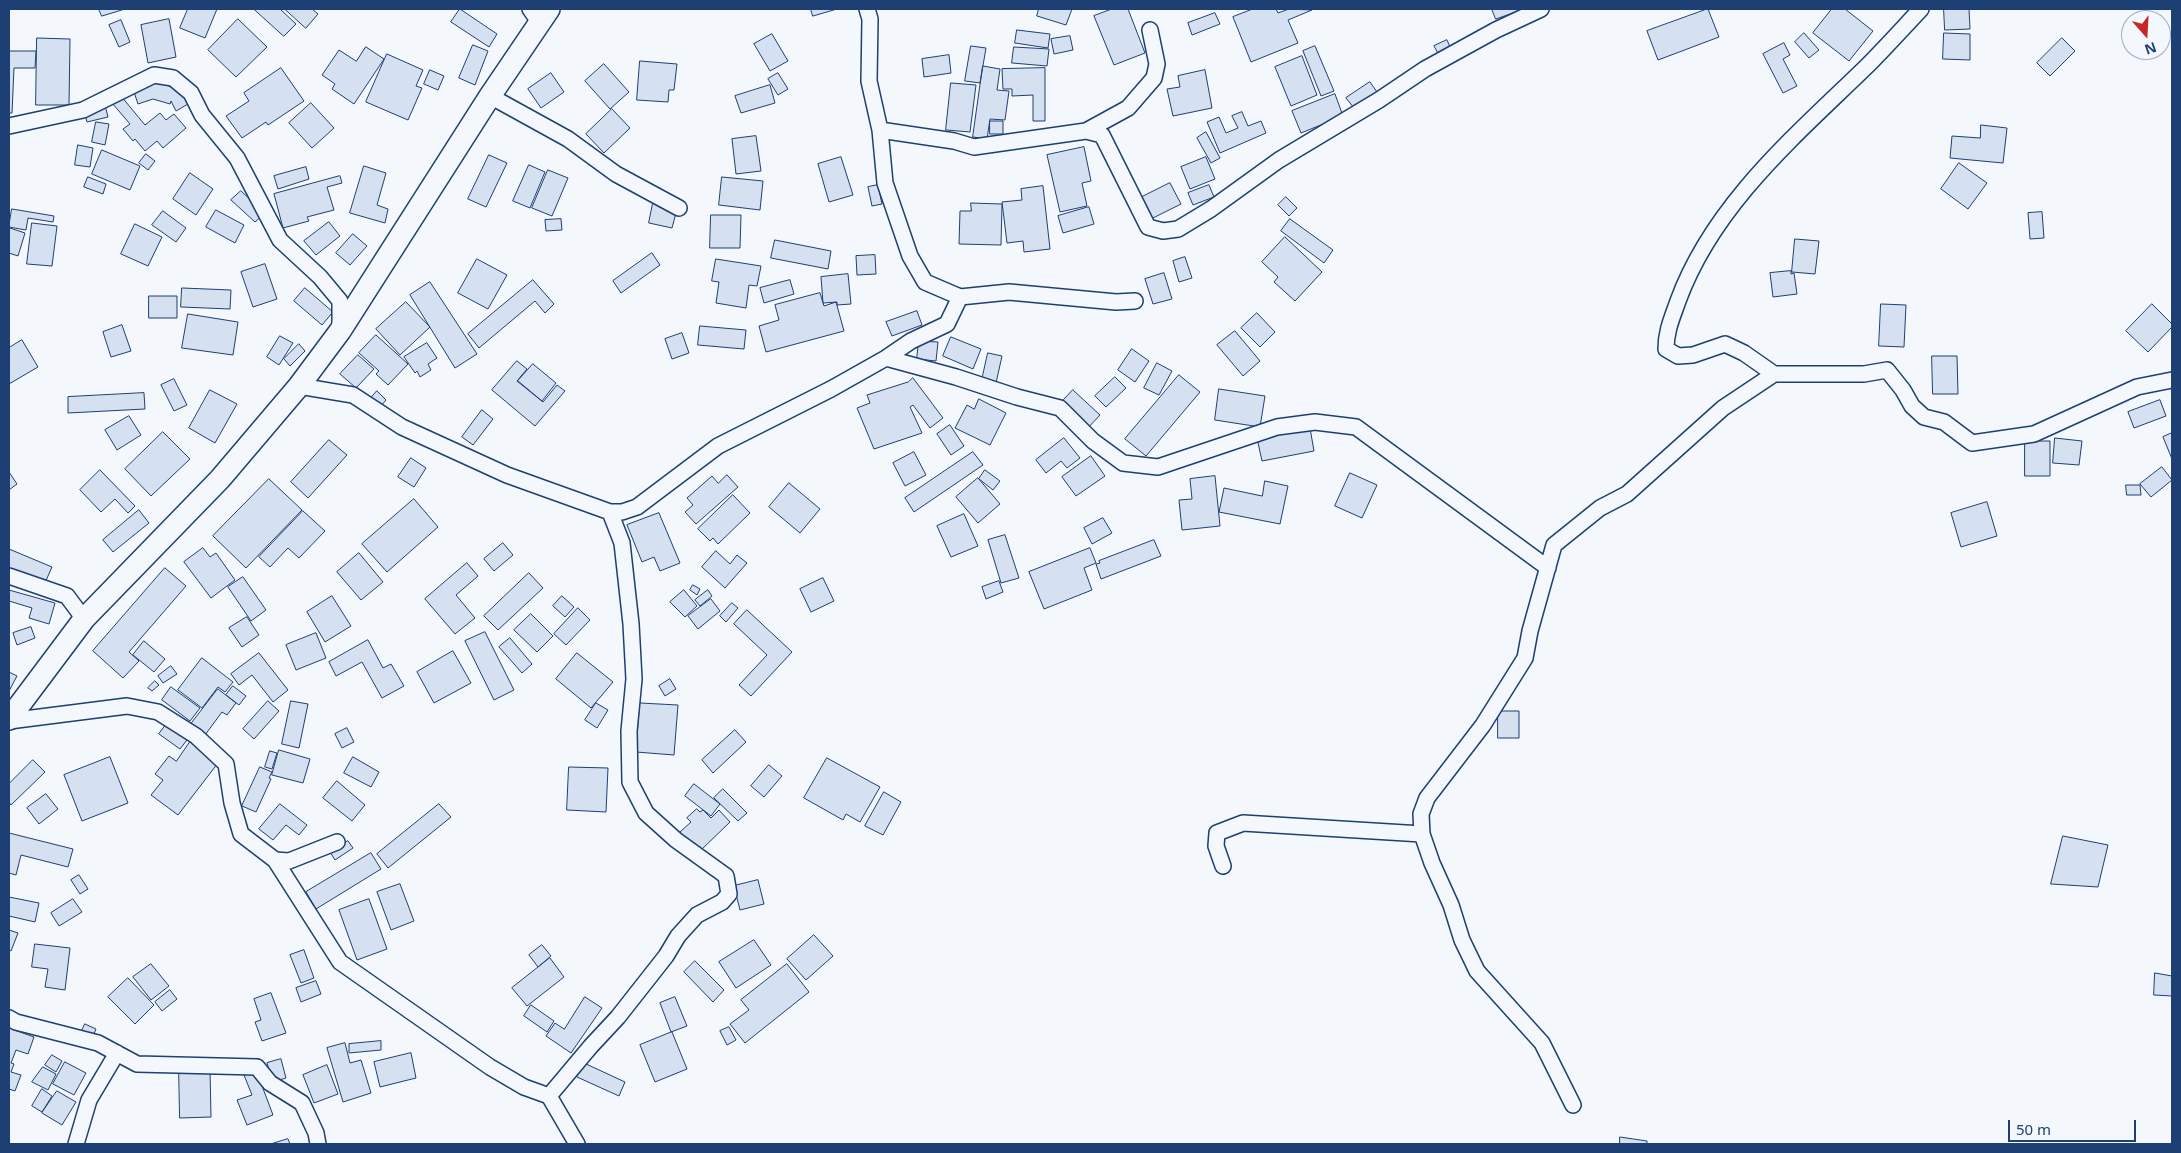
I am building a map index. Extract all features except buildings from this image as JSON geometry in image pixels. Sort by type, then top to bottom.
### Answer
[{"type":"main road","points":[[9,720],[84,619],[220,480],[299,386],[340,331],[490,96],[539,13]]},
{"type":"street","points":[[867,9],[870,19],[869,81],[880,130],[885,183],[910,256],[925,282],[960,297],[1009,292],[1116,302],[1135,301]]},
{"type":"street","points":[[1086,131],[1102,135],[1148,227],[1162,231],[1178,229],[1211,210],[1279,160],[1379,100],[1425,69],[1496,30],[1541,9]]},
{"type":"street","points":[[1774,374],[1744,353],[1726,344],[1693,354],[1678,356],[1666,349],[1666,332],[1688,274],[1701,249],[1740,196],[1803,127],[1921,9]]},
{"type":"street","points":[[880,130],[954,141],[974,147],[1086,131],[1128,108],[1154,78],[1157,64],[1150,30]]},
{"type":"street","points":[[9,126],[83,110],[154,75],[173,78],[191,93],[202,115],[237,158],[280,240],[320,277],[340,301],[340,331]]},
{"type":"street","points":[[490,96],[568,139],[616,174],[679,208]]},
{"type":"street","points":[[299,386],[353,395],[402,427],[507,475],[610,512],[622,512],[637,507],[718,446],[831,389],[886,358],[911,341],[947,324],[960,297]]},
{"type":"street","points":[[886,358],[1060,408],[1093,441],[1123,463],[1158,467],[1277,427],[1316,422],[1356,427],[1548,568]]},
{"type":"street","points":[[1573,1106],[1542,1043],[1477,971],[1462,940],[1451,905],[1432,864],[1422,834],[1421,814],[1427,798],[1484,725],[1525,658],[1530,631],[1554,545],[1600,508],[1627,494],[1723,408],[1774,374],[1864,374],[1888,370],[1912,406],[1924,417],[1944,422],[1972,443],[2034,434],[2137,387],[2172,380]]},
{"type":"street","points":[[549,1096],[618,1017],[697,915],[722,902],[728,894],[726,876],[676,840],[646,813],[630,782],[629,731],[634,679],[631,624],[622,543],[610,512]]},
{"type":"street","points":[[9,576],[67,596],[84,619]]},
{"type":"street","points":[[9,720],[127,706],[158,712],[196,736],[226,764],[232,803],[241,834],[275,860],[340,962],[490,1067],[524,1087],[549,1096],[576,1144]]},
{"type":"street","points":[[1224,866],[1216,846],[1218,833],[1243,822],[1422,834]]},
{"type":"street","points":[[275,860],[289,861],[337,842]]},
{"type":"street","points":[[9,1018],[16,1022],[98,1043],[137,1064],[257,1067],[270,1083],[302,1102],[316,1133],[318,1144]]},
{"type":"street","points":[[76,1144],[89,1100],[117,1054]]}]
